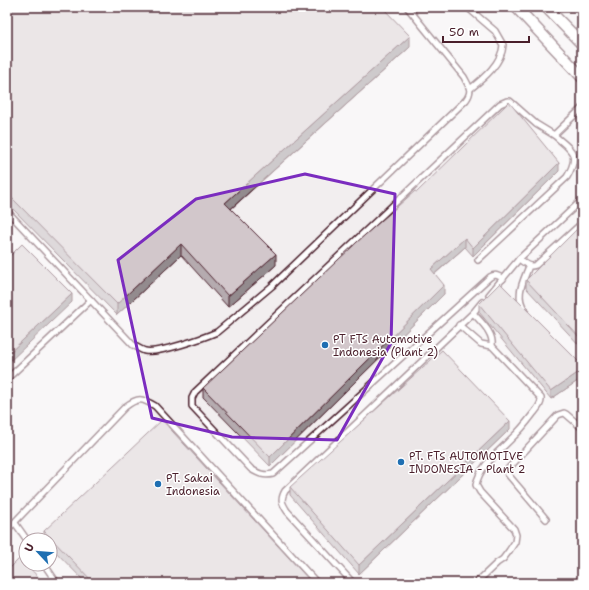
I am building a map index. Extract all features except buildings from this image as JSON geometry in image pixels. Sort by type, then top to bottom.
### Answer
[{"type":"street","points":[[516,7],[582,77]]},
{"type":"street","points":[[546,7],[582,44]]},
{"type":"lane","points":[[7,211],[133,345],[144,351],[155,351],[208,336],[216,332],[278,281],[466,100],[470,94],[470,89],[464,77],[407,7]]},
{"type":"lane","points":[[467,7],[495,31],[503,45],[503,50],[493,67],[481,81],[470,89]]},
{"type":"lane","points":[[478,260],[568,177],[574,165],[572,151],[554,135],[536,124],[510,101],[500,104],[195,392],[192,398],[192,406],[251,469],[265,476],[273,474],[490,277],[494,275],[503,279]]},
{"type":"lane","points":[[554,135],[582,108]]},
{"type":"lane","points":[[353,583],[287,512],[281,498],[285,491],[473,313],[519,259],[582,200]]},
{"type":"lane","points":[[519,259],[533,267],[582,223]]},
{"type":"lane","points":[[7,236],[7,247]]},
{"type":"lane","points":[[529,266],[520,294],[522,306],[530,316]]},
{"type":"lane","points":[[7,379],[91,300]]},
{"type":"lane","points":[[473,313],[491,336],[492,346]]},
{"type":"lane","points":[[459,325],[481,344],[492,346],[540,395],[542,401],[520,429],[489,462],[477,480],[476,485],[480,492],[514,529],[516,535],[514,542],[503,559],[496,563],[476,583]]},
{"type":"lane","points":[[7,530],[126,407],[134,400],[144,400],[155,406],[317,583]]},
{"type":"lane","points":[[546,518],[507,473],[508,469],[558,415],[566,414],[582,428]]},
{"type":"lane","points":[[15,523],[21,532]]},
{"type":"lane","points":[[49,572],[57,583]]},
{"type":"highlighted area","points":[[305,174],[395,194],[391,343],[337,440],[232,437],[152,418],[118,260],[196,199]]},
{"type":"shaded area","points":[[7,7],[582,7],[582,583],[7,583]]},
{"type":"place","name":"PT FTS Automotive Indonesia (Plant 2)","points":[[325,345]]},
{"type":"place","name":"PT. FTS AUTOMOTIVE INDONESIA - Plant 2","points":[[401,462]]},
{"type":"place","name":"PT. Sakai Indonesia","points":[[158,484]]}]
